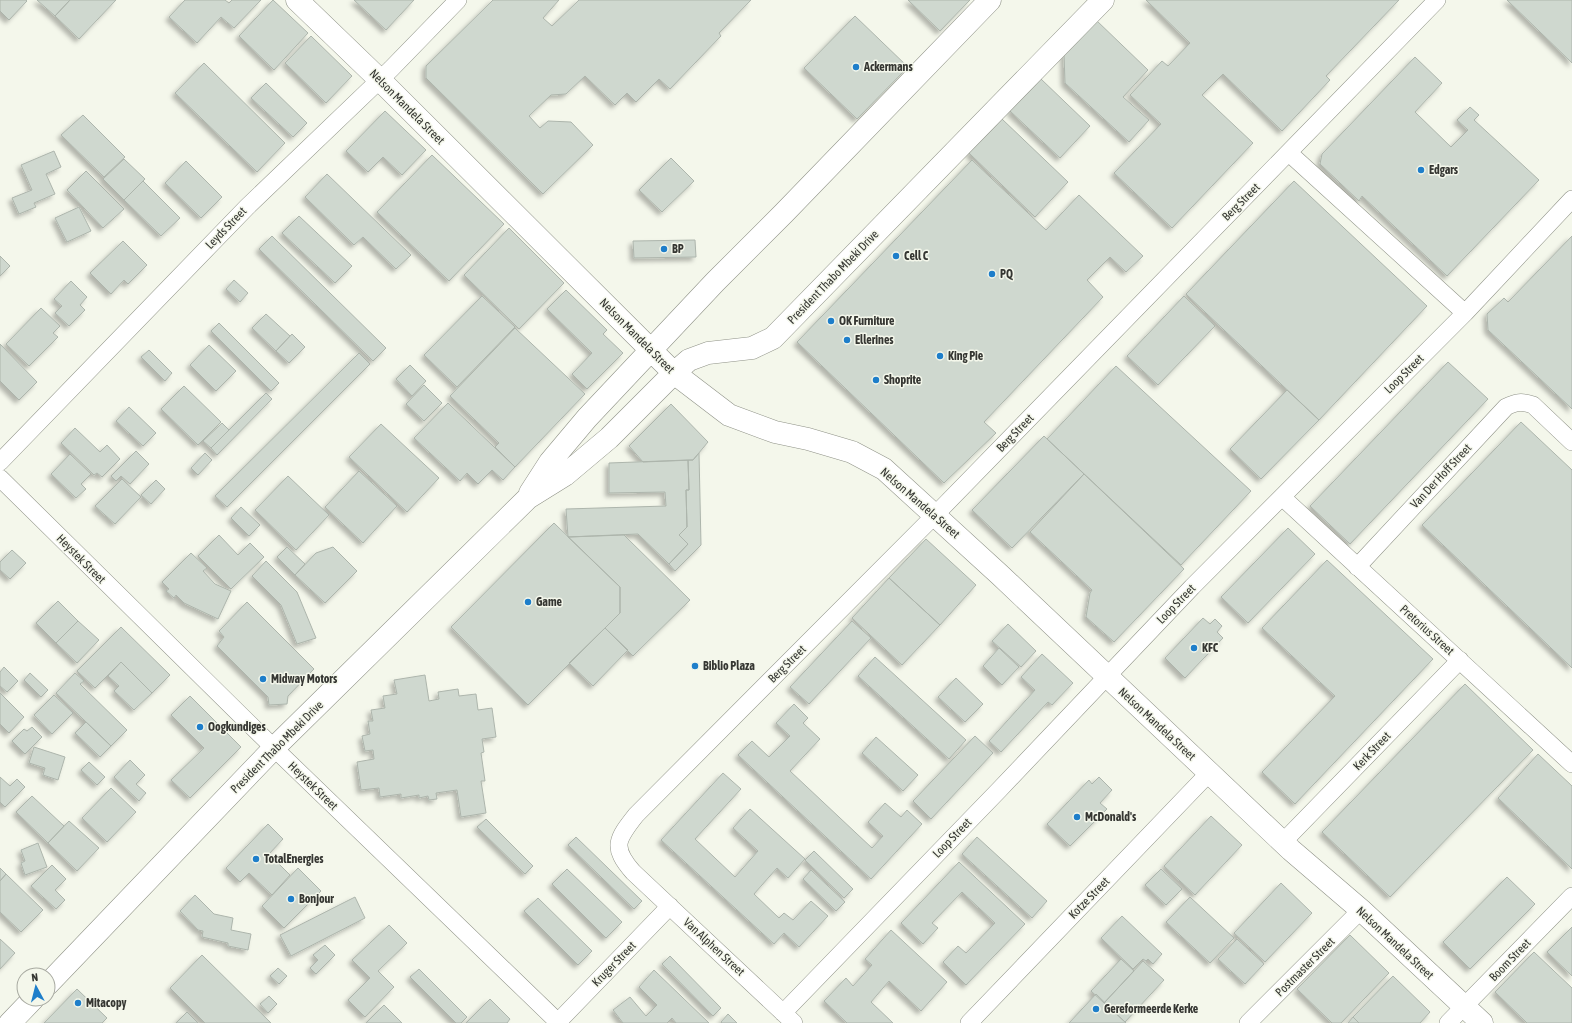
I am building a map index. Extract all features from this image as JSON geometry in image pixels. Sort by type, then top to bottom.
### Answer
[{"type":"street","name":"Nelson Mandela Street","points":[[297,0],[380,80],[674,373],[729,414],[775,432],[808,439],[852,452],[884,468],[1283,842],[1361,910],[1482,1023]]},
{"type":"street","name":"Leyds Street","points":[[0,462],[247,207],[380,80],[458,0]]},
{"type":"street","name":"President Thabo Mbeki Drive","points":[[528,498],[550,462],[583,423],[715,282],[784,213],[990,0]]},
{"type":"street","name":"President Thabo Mbeki Drive","points":[[56,976],[274,748],[528,498],[565,475],[609,438],[689,360],[708,353],[752,348],[774,338],[1103,0]]},
{"type":"street","name":"Berg Street","points":[[633,872],[623,861],[618,849],[620,837],[636,814],[935,515],[1437,0]]},
{"type":"street","points":[[1289,153],[1465,312]]},
{"type":"street","name":"Loop Street","points":[[789,1018],[1192,587],[1465,312],[1572,199]]},
{"type":"street","name":"Van Der Hoff Street","points":[[1357,567],[1506,407],[1518,402],[1525,402],[1533,405],[1572,442]]},
{"type":"street","name":"Heystek Street","points":[[0,478],[274,748],[558,1023]]},
{"type":"street","name":"Pretorius Street","points":[[1282,497],[1460,660],[1569,754]]},
{"type":"street","name":"Kerk Street","points":[[1283,842],[1460,660]]},
{"type":"street","name":"Kotze Street","points":[[969,1023],[1209,773]]},
{"type":"street","name":"Van Alphen Street","points":[[633,872],[789,1018]]},
{"type":"street","name":"Boom Street","points":[[1448,1023],[1572,896]]},
{"type":"street","name":"Kruger Street","points":[[558,1023],[670,906]]},
{"type":"street","name":"Postmaster Street","points":[[1248,1023],[1361,910]]},
{"type":"street","points":[[10,1023],[26,1007]]},
{"type":"building","points":[[0,0],[27,1],[9,20],[0,11]]},
{"type":"building","points":[[37,0],[70,0],[55,16]]},
{"type":"building","points":[[70,0],[116,0],[79,39],[55,16]]},
{"type":"building","points":[[185,0],[225,0],[229,3],[232,0],[261,0],[234,28],[221,17],[197,43],[169,17]]},
{"type":"building","points":[[273,0],[308,33],[274,70],[239,36]]},
{"type":"building","points":[[354,0],[414,0],[386,30]]},
{"type":"building","points":[[493,0],[559,0],[543,18],[552,26],[579,0],[751,0],[719,33],[721,36],[670,89],[659,79],[636,102],[627,93],[615,105],[585,76],[566,94],[551,95],[529,116],[540,128],[548,121],[571,122],[593,145],[543,194],[426,78],[426,66]]},
{"type":"building","points":[[908,0],[970,0],[940,31]]},
{"type":"building","points":[[1146,0],[1399,0],[1326,76],[1330,80],[1282,131],[1223,74],[1202,95],[1253,143],[1172,228],[1114,173],[1161,124],[1130,95],[1162,61],[1168,66],[1190,43]]},
{"type":"building","points":[[1507,0],[1572,0],[1572,63]]},
{"type":"building","name":"Ackermans","points":[[855,16],[908,67],[857,119],[804,68]]},
{"type":"building","points":[[1096,20],[1148,70],[1123,97],[1149,120],[1129,142],[1065,83],[1064,54]]},
{"type":"building","points":[[311,36],[352,76],[326,103],[285,63]]},
{"type":"building","points":[[1415,57],[1442,83],[1415,112],[1451,147],[1468,130],[1457,120],[1470,107],[1479,115],[1474,120],[1539,180],[1447,276],[1362,196],[1359,201],[1320,164],[1322,154]]},
{"type":"building","points":[[204,63],[285,143],[257,172],[175,93]]},
{"type":"building","points":[[1041,79],[1090,126],[1060,158],[1010,111]]},
{"type":"building","points":[[266,83],[307,123],[293,137],[251,98]]},
{"type":"building","points":[[385,111],[426,150],[402,175],[383,157],[368,172],[346,151]]},
{"type":"building","points":[[83,115],[125,157],[104,177],[61,135]]},
{"type":"building","points":[[1002,119],[1068,182],[1035,217],[969,153]]},
{"type":"building","points":[[54,151],[61,167],[46,174],[55,194],[34,203],[36,207],[19,214],[12,198],[32,190],[21,165]]},
{"type":"building","points":[[432,155],[504,224],[449,281],[377,212]]},
{"type":"building","points":[[671,158],[694,181],[662,212],[639,190]]},
{"type":"building","points":[[124,159],[145,179],[124,200],[103,179]]},
{"type":"building","points":[[972,160],[1046,230],[1079,195],[1143,256],[1126,272],[1110,257],[1087,280],[1103,297],[984,422],[996,433],[944,483],[797,342]]},
{"type":"building","points":[[186,161],[222,197],[201,218],[165,183]]},
{"type":"building","points":[[86,171],[124,209],[103,228],[67,190]]},
{"type":"building","points":[[327,174],[411,255],[396,269],[363,237],[354,245],[305,197]]},
{"type":"building","points":[[143,181],[180,218],[161,236],[124,200]]},
{"type":"building","points":[[1294,181],[1427,306],[1319,420],[1186,294]]},
{"type":"building","points":[[79,207],[91,231],[67,242],[55,218]]},
{"type":"building","points":[[299,216],[352,266],[335,283],[282,233]]},
{"type":"building","points":[[509,228],[564,283],[519,329],[464,275]]},
{"type":"building","points":[[272,236],[386,348],[373,361],[259,249]]},
{"type":"building","points":[[1572,236],[1572,409],[1488,330],[1487,314],[1504,298],[1508,302]]},
{"type":"building","points":[[695,240],[696,257],[634,258],[633,241]]},
{"type":"building","points":[[123,241],[147,265],[128,284],[124,280],[111,294],[90,273]]},
{"type":"building","points":[[0,256],[10,266],[0,276]]},
{"type":"building","points":[[234,280],[248,293],[240,302],[226,289]]},
{"type":"building","points":[[71,281],[87,297],[80,305],[85,310],[69,326],[55,313],[62,306],[54,299]]},
{"type":"building","points":[[566,290],[607,330],[603,334],[623,353],[587,389],[572,374],[592,353],[547,309]]},
{"type":"building","points":[[482,296],[515,327],[457,387],[424,355]]},
{"type":"building","points":[[1184,296],[1215,326],[1158,385],[1127,356]]},
{"type":"building","points":[[41,308],[60,326],[53,333],[58,337],[29,366],[6,344]]},
{"type":"building","points":[[266,314],[290,336],[276,351],[252,328]]},
{"type":"building","points":[[219,323],[279,383],[271,391],[211,331]]},
{"type":"building","points":[[515,328],[585,394],[515,467],[495,447],[499,443],[450,396]]},
{"type":"building","points":[[292,334],[305,347],[289,363],[276,351]]},
{"type":"building","points":[[0,344],[37,382],[19,400],[0,381]]},
{"type":"building","points":[[209,345],[236,371],[216,391],[190,365]]},
{"type":"building","points":[[149,350],[172,373],[165,381],[141,357]]},
{"type":"building","points":[[359,353],[370,364],[227,507],[215,496]]},
{"type":"building","points":[[1448,362],[1488,399],[1350,544],[1310,506]]},
{"type":"building","points":[[410,365],[426,381],[412,396],[396,379]]},
{"type":"building","points":[[1116,366],[1251,491],[1181,565],[1047,439]]},
{"type":"building","points":[[424,385],[442,403],[424,421],[406,404]]},
{"type":"building","points":[[184,386],[221,422],[198,445],[161,409]]},
{"type":"building","points":[[1287,390],[1319,420],[1261,479],[1230,449]]},
{"type":"building","points":[[266,393],[272,399],[217,455],[211,448]]},
{"type":"building","points":[[448,403],[515,467],[503,480],[492,470],[478,484],[467,473],[460,481],[414,438]]},
{"type":"building","points":[[671,404],[708,442],[693,460],[643,462],[629,446]]},
{"type":"building","points":[[129,407],[156,433],[143,446],[116,421]]},
{"type":"building","points":[[1521,422],[1572,470],[1572,668],[1422,525]]},
{"type":"building","points":[[222,423],[229,430],[211,448],[203,441]]},
{"type":"building","points":[[381,424],[439,478],[407,512],[349,457]]},
{"type":"building","points":[[75,428],[100,452],[107,445],[120,459],[102,477],[97,473],[94,475],[61,443]]},
{"type":"building","points":[[1044,436],[1084,474],[1012,548],[972,510]]},
{"type":"building","points":[[136,451],[149,464],[130,484],[121,476],[116,481],[111,476]]},
{"type":"building","points":[[205,453],[212,460],[198,475],[191,468]]},
{"type":"building","points":[[699,453],[701,545],[675,571],[669,564],[688,544],[679,535],[687,527],[686,490],[689,490],[688,460],[693,460]]},
{"type":"building","points":[[70,454],[91,474],[81,484],[86,489],[76,498],[51,474]]},
{"type":"building","points":[[688,460],[689,490],[686,490],[687,527],[679,535],[688,544],[669,564],[638,534],[568,537],[566,509],[666,506],[665,492],[609,493],[609,463]]},
{"type":"building","points":[[359,471],[397,506],[363,543],[325,507]]},
{"type":"building","points":[[1084,474],[1184,569],[1114,642],[1086,617],[1090,593],[1092,590],[1030,532]]},
{"type":"building","points":[[288,476],[329,515],[296,550],[255,510]]},
{"type":"building","points":[[122,479],[141,497],[115,524],[95,506]]},
{"type":"building","points":[[156,480],[165,489],[151,504],[141,495]]},
{"type":"building","points":[[241,507],[260,525],[249,536],[231,518]]},
{"type":"building","points":[[554,523],[620,587],[620,613],[528,705],[451,627]]},
{"type":"building","points":[[1288,528],[1315,554],[1248,623],[1221,597]]},
{"type":"building","points":[[219,535],[238,555],[250,543],[264,557],[231,589],[198,556]]},
{"type":"building","points":[[624,535],[690,600],[633,656],[605,628],[620,613],[620,587],[568,537]]},
{"type":"building","points":[[926,539],[976,585],[940,625],[889,578]]},
{"type":"building","points":[[287,547],[305,564],[295,575],[277,557]]},
{"type":"building","points":[[333,547],[357,571],[325,603],[295,575],[316,553]]},
{"type":"building","points":[[12,550],[26,563],[10,579],[0,570],[0,562]]},
{"type":"building","points":[[191,553],[207,568],[203,571],[215,584],[231,591],[218,619],[184,603],[176,595],[174,598],[166,591],[169,589],[162,582]]},
{"type":"building","points":[[1327,560],[1433,659],[1295,804],[1262,772],[1335,696],[1262,628]]},
{"type":"building","points":[[266,561],[297,592],[316,638],[297,644],[281,605],[252,576]]},
{"type":"building","points":[[889,578],[940,625],[902,665],[852,618]]},
{"type":"building","points":[[58,601],[78,621],[56,643],[36,623]]},
{"type":"building","points":[[247,602],[314,669],[288,696],[287,704],[269,705],[268,697],[217,646],[224,637],[219,631]]},
{"type":"building","name":"KFC","points":[[1203,618],[1210,624],[1215,619],[1222,626],[1217,632],[1223,638],[1185,678],[1165,658]]},
{"type":"building","points":[[78,621],[99,640],[77,663],[56,643]]},
{"type":"building","points":[[852,621],[871,638],[809,704],[790,687]]},
{"type":"building","points":[[1008,624],[1036,651],[1021,667],[992,641]]},
{"type":"building","points":[[121,627],[170,675],[152,693],[121,662],[95,688],[77,671]]},
{"type":"building","points":[[605,628],[628,650],[593,686],[569,663]]},
{"type":"building","points":[[999,648],[1019,667],[1002,685],[983,666]]},
{"type":"building","points":[[1042,654],[1073,683],[1052,705],[1048,702],[1001,752],[989,741],[1035,690],[1021,677]]},
{"type":"building","points":[[875,657],[966,740],[949,759],[858,676]]},
{"type":"building","points":[[121,662],[152,693],[134,710],[114,691],[119,686],[108,676]]},
{"type":"building","points":[[4,667],[18,681],[7,692],[0,686],[0,672]]},
{"type":"building","points":[[30,673],[48,690],[41,697],[24,680]]},
{"type":"building","points":[[75,673],[84,681],[80,684],[127,730],[111,746],[56,693]]},
{"type":"building","points":[[425,675],[429,701],[439,699],[438,692],[458,689],[459,696],[476,694],[478,710],[492,708],[496,737],[482,739],[484,752],[481,753],[485,781],[481,781],[486,813],[461,817],[457,790],[436,793],[437,799],[429,800],[428,796],[419,798],[419,795],[401,798],[401,794],[380,797],[379,788],[361,790],[357,762],[374,759],[373,750],[365,751],[362,736],[370,734],[368,721],[373,721],[371,710],[385,708],[383,696],[397,694],[394,680]]},
{"type":"building","points":[[956,678],[983,704],[965,722],[938,697]]},
{"type":"building","points":[[1465,684],[1533,750],[1390,897],[1322,832]]},
{"type":"building","points":[[0,693],[24,717],[9,733],[0,724]]},
{"type":"building","points":[[54,695],[73,713],[52,734],[34,715]]},
{"type":"building","points":[[190,696],[241,747],[190,798],[171,780],[204,748],[171,715]]},
{"type":"building","points":[[794,704],[808,718],[803,723],[820,739],[790,771],[872,848],[883,836],[868,822],[885,803],[901,817],[907,810],[922,824],[871,879],[738,755],[752,741],[769,757],[790,736],[776,723]]},
{"type":"building","points":[[86,722],[111,746],[100,757],[75,733]]},
{"type":"building","points":[[32,727],[42,737],[25,754],[12,741],[24,729],[27,731]]},
{"type":"building","points":[[975,736],[993,753],[931,819],[913,801]]},
{"type":"building","points":[[876,737],[918,775],[903,791],[862,753]]},
{"type":"building","points":[[34,747],[65,757],[58,780],[43,775],[45,768],[29,763]]},
{"type":"building","points":[[1538,754],[1572,786],[1572,869],[1498,798]]},
{"type":"building","points":[[130,760],[145,775],[136,784],[146,793],[139,801],[114,777]]},
{"type":"building","points":[[89,762],[105,777],[97,785],[81,770]]},
{"type":"building","points":[[723,773],[741,789],[695,839],[735,877],[758,851],[733,828],[750,809],[805,859],[788,878],[777,868],[754,894],[779,918],[784,913],[793,920],[811,901],[828,916],[799,947],[784,933],[774,944],[661,840]]},
{"type":"building","points":[[0,777],[10,786],[17,779],[25,787],[5,807],[0,802]]},
{"type":"building","name":"McDonald's","points":[[1099,777],[1112,790],[1100,803],[1107,809],[1070,846],[1047,824],[1089,780],[1092,784]]},
{"type":"building","points":[[111,788],[136,812],[107,842],[82,818]]},
{"type":"building","points":[[32,796],[64,826],[48,843],[16,812]]},
{"type":"building","points":[[1211,816],[1242,845],[1195,895],[1164,866]]},
{"type":"building","points":[[486,819],[533,866],[525,874],[477,827]]},
{"type":"building","points":[[69,821],[99,848],[77,871],[48,843]]},
{"type":"building","points":[[268,824],[283,839],[269,854],[290,875],[272,895],[249,873],[240,882],[226,868]]},
{"type":"building","points":[[576,837],[642,901],[634,909],[568,845]]},
{"type":"building","points":[[977,837],[1047,901],[1032,918],[962,854]]},
{"type":"building","points":[[38,843],[47,867],[25,875],[21,863],[25,861],[21,850]]},
{"type":"building","points":[[814,851],[853,889],[844,898],[805,860]]},
{"type":"building","points":[[959,862],[1025,924],[966,985],[943,962],[958,946],[966,953],[995,923],[962,892],[932,923],[938,928],[923,944],[901,923]]},
{"type":"building","points":[[52,865],[66,879],[55,890],[65,900],[56,909],[31,886]]},
{"type":"building","points":[[0,868],[6,874],[0,881]]},
{"type":"building","points":[[298,868],[321,891],[284,928],[262,906]]},
{"type":"building","points":[[567,869],[622,922],[606,938],[552,884]]},
{"type":"building","points":[[1161,869],[1182,889],[1166,905],[1145,885]]},
{"type":"building","points":[[811,870],[845,902],[836,911],[803,879]]},
{"type":"building","points":[[6,874],[43,910],[21,932],[0,912],[0,881]]},
{"type":"building","points":[[1507,877],[1535,904],[1470,969],[1443,942]]},
{"type":"building","points":[[1281,883],[1312,913],[1265,962],[1234,933]]},
{"type":"building","points":[[195,895],[214,914],[233,918],[231,930],[251,934],[248,950],[228,946],[228,943],[202,937],[203,931],[198,930],[180,911]]},
{"type":"building","points":[[355,897],[365,918],[291,956],[280,935]]},
{"type":"building","points":[[1190,897],[1234,938],[1210,963],[1166,922]]},
{"type":"building","points":[[538,898],[592,951],[578,965],[524,911]]},
{"type":"building","points":[[1122,916],[1162,954],[1153,964],[1148,959],[1146,961],[1143,959],[1133,969],[1101,938]]},
{"type":"building","points":[[389,925],[407,943],[378,971],[394,987],[365,1017],[348,1000],[370,978],[352,960]]},
{"type":"building","points":[[1572,927],[1572,976],[1547,952]]},
{"type":"building","points":[[891,930],[947,982],[921,1011],[889,981],[871,1002],[893,1023],[847,1023],[824,1001],[846,978],[853,986],[872,965],[865,959]]},
{"type":"building","points":[[1350,935],[1389,973],[1341,1023],[1332,1023],[1297,989]]},
{"type":"building","points":[[0,939],[15,953],[0,969]]},
{"type":"building","points":[[1237,939],[1264,964],[1245,984],[1218,959]]},
{"type":"building","points":[[325,945],[335,955],[316,974],[310,968],[318,960],[313,955]]},
{"type":"building","points":[[1534,952],[1572,988],[1572,1023],[1527,1023],[1495,992]]},
{"type":"building","points":[[202,955],[271,1023],[205,1023],[170,988]]},
{"type":"building","points":[[670,956],[721,1008],[713,1016],[662,964]]},
{"type":"building","points":[[1121,959],[1134,971],[1104,1003],[1091,991]]},
{"type":"building","points":[[1143,961],[1164,980],[1125,1022],[1104,1003]]},
{"type":"building","points":[[278,968],[287,976],[279,984],[270,976]]},
{"type":"building","points":[[419,969],[467,1017],[461,1023],[456,1023],[410,977]]},
{"type":"building","points":[[654,970],[709,1023],[676,1023],[672,1018],[667,1023],[623,1023],[613,1010],[630,997],[646,1016],[657,1005],[639,987]]},
{"type":"building","points":[[1393,976],[1430,1012],[1420,1023],[1359,1023],[1353,1017]]},
{"type":"building","name":"Mitacopy","points":[[77,989],[107,1018],[102,1023],[44,1023]]},
{"type":"building","name":"Gereformeerde Kerke","points":[[1096,994],[1126,1023],[1069,1023]]},
{"type":"building","points":[[269,996],[277,1004],[268,1013],[260,1004]]},
{"type":"building","points":[[490,999],[510,1019],[507,1023],[466,1023]]},
{"type":"building","points":[[384,1005],[402,1023],[366,1023]]},
{"type":"building","points":[[187,1012],[198,1023],[176,1023]]},
{"type":"building","points":[[728,1014],[737,1023],[721,1022]]},
{"type":"building","points":[[1353,1017],[1359,1023],[1348,1023]]},
{"type":"place","name":"Ackermans","points":[[856,67]]},
{"type":"place","name":"Edgars","points":[[1421,170]]},
{"type":"place","name":"BP","points":[[664,249]]},
{"type":"place","name":"Cell C","points":[[896,256]]},
{"type":"place","name":"PQ","points":[[992,274]]},
{"type":"place","name":"OK Furniture","points":[[831,321]]},
{"type":"place","name":"Ellerines","points":[[847,340]]},
{"type":"place","name":"King Pie","points":[[940,356]]},
{"type":"place","name":"Shoprite","points":[[876,380]]},
{"type":"place","name":"Game","points":[[528,602]]},
{"type":"place","name":"KFC","points":[[1194,648]]},
{"type":"place","name":"Biblio Plaza","points":[[695,666]]},
{"type":"place","name":"Midway Motors","points":[[263,679]]},
{"type":"place","name":"Oogkundiges","points":[[200,727]]},
{"type":"place","name":"McDonald's","points":[[1077,817]]},
{"type":"place","name":"TotalEnergies","points":[[256,859]]},
{"type":"place","name":"Bonjour","points":[[291,899]]},
{"type":"place","name":"Mitacopy","points":[[78,1003]]},
{"type":"place","name":"Gereformeerde Kerke","points":[[1096,1009]]}]
